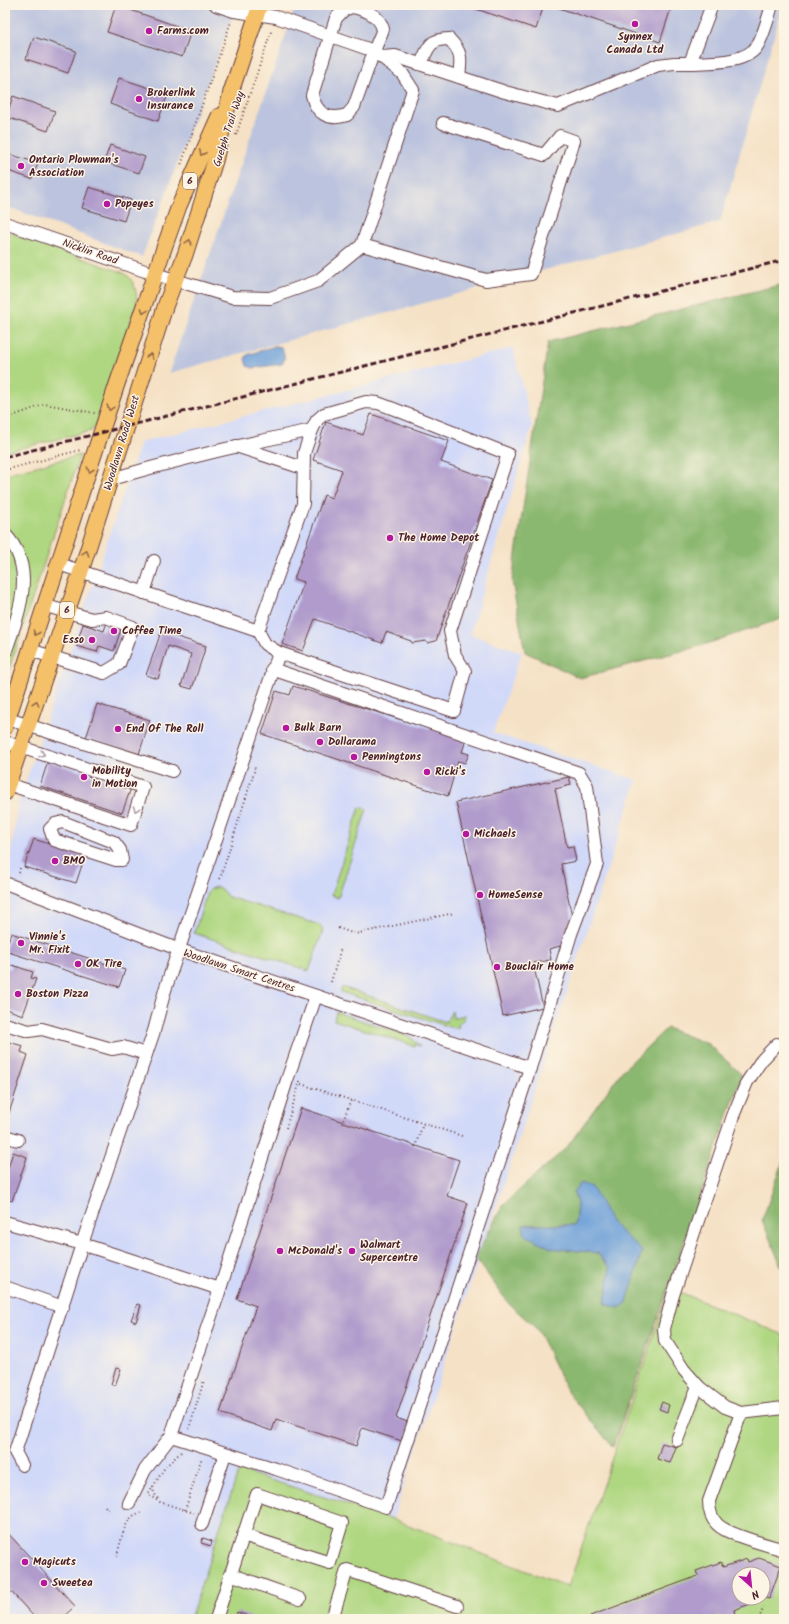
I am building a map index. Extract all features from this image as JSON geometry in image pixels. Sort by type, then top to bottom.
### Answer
[{"type":"main road","name":"Woodlawn Road West","points":[[6,786],[21,747],[81,571],[215,161],[231,92],[258,10]]},
{"type":"main road","name":"Woodlawn Road West","points":[[6,723],[46,606],[117,384],[179,206],[200,156],[231,92]]},
{"type":"street","points":[[216,5],[234,11],[258,10],[330,34],[378,54],[402,73],[413,90],[362,245],[486,280],[531,274],[574,141],[560,136],[544,155],[443,123]]},
{"type":"street","points":[[690,63],[712,5]]},
{"type":"street","points":[[378,54],[395,56],[505,92],[558,106],[658,65],[733,60],[749,54],[757,46],[772,5]]},
{"type":"street","points":[[352,7],[361,9],[381,21],[383,29],[378,54],[354,107],[347,115],[331,118],[321,112],[314,104],[312,95],[336,18],[344,10],[352,7]]},
{"type":"street","points":[[421,64],[433,41],[449,39],[457,47],[461,57],[459,77]]},
{"type":"street","name":"Nicklin Road","points":[[5,223],[156,274],[232,297],[270,298],[318,281],[362,245]]},
{"type":"street","points":[[366,402],[378,403],[508,454],[450,631],[455,655],[465,671],[454,711],[279,653],[264,644],[258,631],[303,504],[302,468],[304,453],[312,430],[317,420],[324,414],[366,402]]},
{"type":"street","points":[[111,480],[156,466],[235,446],[312,430]]},
{"type":"street","points":[[235,446],[302,468]]},
{"type":"street","points":[[5,534],[18,551],[24,588],[19,611],[5,653]]},
{"type":"street","points":[[144,593],[154,561]]},
{"type":"street","points":[[59,564],[258,631]]},
{"type":"street","points":[[30,650],[104,673],[119,664],[133,627],[106,617],[92,619],[46,606]]},
{"type":"street","points":[[5,883],[180,950],[272,669],[279,653]]},
{"type":"street","points":[[171,1436],[386,1507],[530,1068],[571,934],[597,864],[587,786],[579,773],[272,669]]},
{"type":"street","points":[[6,723],[28,726],[172,771]]},
{"type":"street","points":[[5,742],[144,787],[131,825],[6,786]]},
{"type":"street","points":[[63,822],[108,839],[114,842],[120,850],[122,860],[116,860],[54,840],[50,829],[55,824],[63,822]]},
{"type":"street","name":"Woodlawn Smart Centres","points":[[22,1466],[15,1452],[82,1244],[146,1054],[165,990],[180,950],[530,1068]]},
{"type":"street","points":[[129,1503],[145,1470],[171,1436],[220,1289],[290,1069],[316,996]]},
{"type":"street","points":[[5,1024],[30,1031],[42,1029],[112,1049],[123,1047],[146,1054]]},
{"type":"street","points":[[777,1044],[761,1061],[747,1082],[733,1116],[676,1288],[664,1329],[666,1341],[672,1353],[698,1386],[725,1407],[741,1413],[784,1408]]},
{"type":"street","points":[[5,1136],[18,1140]]},
{"type":"street","points":[[5,1222],[82,1244],[220,1289]]},
{"type":"street","points":[[5,1287],[63,1306]]},
{"type":"street","points":[[677,1440],[698,1386]]},
{"type":"street","points":[[741,1413],[709,1501],[709,1507],[714,1519],[727,1531],[784,1550]]},
{"type":"street","points":[[204,1520],[225,1454]]},
{"type":"street","points":[[216,1619],[257,1494],[342,1523],[330,1563]]},
{"type":"street","points":[[243,1535],[457,1606]]},
{"type":"street","points":[[332,1619],[347,1570]]},
{"type":"street","points":[[230,1574],[300,1599]]},
{"type":"path","points":[[178,172],[234,11]]},
{"type":"path","name":"Guelph Trail Way","points":[[234,141],[276,16]]},
{"type":"path","points":[[5,419],[45,404],[96,413]]},
{"type":"path","points":[[5,470],[82,450]]},
{"type":"path","points":[[220,879],[255,769],[254,766]]},
{"type":"path","points":[[19,873],[20,868]]},
{"type":"path","points":[[338,928],[355,934],[454,913]]},
{"type":"path","points":[[331,982],[342,948]]},
{"type":"path","points":[[300,1084],[462,1136]]},
{"type":"path","points":[[342,1124],[351,1100]]},
{"type":"path","points":[[415,1147],[423,1124]]},
{"type":"path","points":[[185,1510],[203,1456]]},
{"type":"path","points":[[153,1487],[154,1493],[160,1502]]},
{"type":"path","points":[[148,1495],[160,1502],[185,1510],[204,1520]]},
{"type":"path","points":[[105,1506],[108,1510]]},
{"type":"path","points":[[117,1556],[128,1520],[135,1514],[141,1513]]},
{"type":"path","points":[[759,1619],[764,1606]]},
{"type":"shaded area","points":[[5,5],[237,5],[142,257],[5,206]]},
{"type":"shaded area","points":[[296,5],[783,5],[720,222],[169,373]]},
{"type":"shaded area","points":[[513,348],[532,426],[470,634],[522,652],[493,733],[637,780],[393,1519],[239,1470],[190,1619],[5,1619],[5,874],[9,866],[18,804],[141,442]]},
{"type":"green space","points":[[5,231],[124,273],[131,279],[136,293],[137,302],[97,424],[91,431],[5,452]]},
{"type":"green space","points":[[784,284],[784,618],[700,646],[580,678],[525,652],[512,581],[548,342]]},
{"type":"green space","points":[[80,455],[5,681],[5,474]]},
{"type":"green space","points":[[360,807],[367,809],[338,898],[331,895]]},
{"type":"green space","points":[[216,887],[220,888],[228,897],[320,925],[323,930],[309,971],[194,933],[207,893],[210,889]]},
{"type":"green space","points":[[342,987],[446,1022],[452,1011],[453,1018],[465,1015],[464,1019],[458,1025],[459,1027],[453,1028],[341,992]]},
{"type":"green space","points":[[336,1012],[409,1036],[420,1046],[415,1044],[414,1046],[334,1020]]},
{"type":"green space","points":[[667,1028],[708,1044],[742,1075],[613,1447],[568,1393],[537,1329],[509,1304],[475,1257],[503,1205],[567,1147],[622,1071]],"holes":[[[592,1188],[611,1223],[642,1251],[605,1304],[610,1268],[598,1253],[551,1248],[523,1225],[575,1225],[577,1204],[574,1192]]]},
{"type":"green space","points":[[784,1159],[784,1273],[762,1220]]},
{"type":"green space","points":[[670,1288],[784,1335],[784,1619],[190,1619],[239,1470],[393,1519],[568,1587]]},
{"type":"water","points":[[275,346],[281,347],[283,352],[284,357],[282,364],[253,368],[247,366],[245,359],[247,355]]},
{"type":"water","points":[[581,1183],[592,1187],[612,1223],[642,1251],[627,1303],[619,1308],[605,1304],[610,1268],[598,1253],[551,1248],[525,1235],[523,1225],[575,1225],[577,1204],[574,1192]]},
{"type":"building","name":"Farms.com","points":[[116,5],[191,31],[182,57],[107,32]]},
{"type":"building","points":[[464,5],[544,5],[536,29]]},
{"type":"building","name":"Synnex Canada Ltd","points":[[550,5],[672,5],[660,42]]},
{"type":"building","points":[[34,37],[76,51],[68,73],[26,59]]},
{"type":"building","name":"Brokerlink Insurance","points":[[119,78],[168,94],[158,121],[110,104]]},
{"type":"building","points":[[13,96],[55,111],[48,131],[6,117]]},
{"type":"building","points":[[110,145],[145,157],[139,173],[104,162]]},
{"type":"building","name":"Ontario Plowman's Association","points":[[5,153],[38,163],[32,179],[5,170]]},
{"type":"building","name":"Popeyes","points":[[89,187],[131,200],[124,221],[82,208]]},
{"type":"building","name":"The Home Depot","points":[[371,414],[449,441],[441,462],[492,480],[436,641],[427,643],[426,641],[412,643],[411,641],[386,632],[382,643],[315,619],[303,651],[282,644],[304,582],[294,579],[324,495],[332,498],[342,470],[313,460],[326,422],[363,435]]},
{"type":"building","points":[[107,622],[122,626],[114,651],[99,646],[97,652],[76,646],[83,624],[104,631]]},
{"type":"building","points":[[161,632],[206,646],[192,689],[181,686],[191,654],[168,646],[158,679],[146,675]]},
{"type":"building","points":[[293,686],[466,740],[462,752],[469,754],[465,763],[458,761],[448,796],[262,734],[276,691],[290,695]]},
{"type":"building","name":"End Of The Roll","points":[[97,704],[150,720],[139,754],[86,738]]},
{"type":"building","points":[[48,761],[131,788],[122,813],[40,786]]},
{"type":"building","points":[[569,777],[571,785],[555,789],[567,847],[573,846],[576,861],[561,864],[572,917],[564,945],[549,949],[551,960],[533,963],[543,1007],[503,1016],[456,802]]},
{"type":"building","name":"BMO","points":[[34,839],[85,856],[76,883],[24,867]]},
{"type":"building","points":[[11,933],[125,970],[119,987],[5,951]]},
{"type":"building","name":"Boston Pizza","points":[[12,965],[33,972],[31,978],[36,979],[23,1015],[6,1009],[5,1012],[5,968],[10,969]]},
{"type":"building","points":[[5,1041],[23,1046],[21,1052],[28,1055],[5,1125]]},
{"type":"building","name":"Walmart Supercentre","points":[[301,1108],[459,1160],[447,1196],[468,1203],[396,1418],[411,1423],[405,1442],[362,1428],[356,1446],[276,1419],[272,1431],[220,1413],[256,1306],[237,1299]]},
{"type":"building","points":[[13,1152],[27,1157],[12,1201],[5,1199],[5,1177]]},
{"type":"building","points":[[137,1304],[141,1305],[136,1322],[131,1320]]},
{"type":"building","points":[[116,1368],[121,1369],[115,1386],[111,1384]]},
{"type":"building","points":[[662,1402],[669,1405],[667,1412],[659,1409]]},
{"type":"building","points":[[662,1443],[676,1447],[670,1463],[657,1459]]},
{"type":"building","points":[[5,1530],[75,1606],[63,1617],[58,1619],[36,1619],[5,1585]]},
{"type":"building","points":[[203,1538],[212,1541],[211,1546],[201,1543]]},
{"type":"building","points":[[759,1558],[781,1566],[771,1594],[771,1566],[731,1566],[731,1606],[745,1606],[734,1610],[735,1615],[724,1619],[721,1619],[720,1616],[711,1619],[591,1619],[590,1616],[698,1576],[696,1571],[721,1562],[723,1567],[747,1559],[748,1562]]},
{"type":"building","points":[[237,1612],[256,1619],[235,1619]]},
{"type":"railway","points":[[5,457],[784,260]]},
{"type":"place","name":"Synnex Canada Ltd","points":[[635,24]]},
{"type":"place","name":"Farms.com","points":[[149,31]]},
{"type":"place","name":"Brokerlink Insurance","points":[[139,99]]},
{"type":"place","name":"Ontario Plowman's Association","points":[[21,166]]},
{"type":"place","name":"Popeyes","points":[[107,204]]},
{"type":"place","name":"The Home Depot","points":[[390,538]]},
{"type":"place","name":"Coffee Time","points":[[114,631]]},
{"type":"place","name":"Esso","points":[[92,640]]},
{"type":"place","name":"Bulk Barn","points":[[286,728]]},
{"type":"place","name":"End Of The Roll","points":[[118,729]]},
{"type":"place","name":"Dollarama","points":[[320,742]]},
{"type":"place","name":"Penningtons","points":[[354,757]]},
{"type":"place","name":"Ricki's","points":[[427,772]]},
{"type":"place","name":"Mobility in Motion","points":[[84,777]]},
{"type":"place","name":"Michaels","points":[[466,834]]},
{"type":"place","name":"BMO","points":[[55,861]]},
{"type":"place","name":"HomeSense","points":[[480,895]]},
{"type":"place","name":"Vinnie's Mr. Fixit","points":[[21,943]]},
{"type":"place","name":"OK Tire","points":[[78,964]]},
{"type":"place","name":"Bouclair Home","points":[[497,967]]},
{"type":"place","name":"Boston Pizza","points":[[18,994]]},
{"type":"place","name":"McDonald's","points":[[280,1251]]},
{"type":"place","name":"Walmart Supercentre","points":[[352,1251]]},
{"type":"place","name":"Magicuts","points":[[25,1562]]},
{"type":"place","name":"Sweetea","points":[[44,1583]]}]
